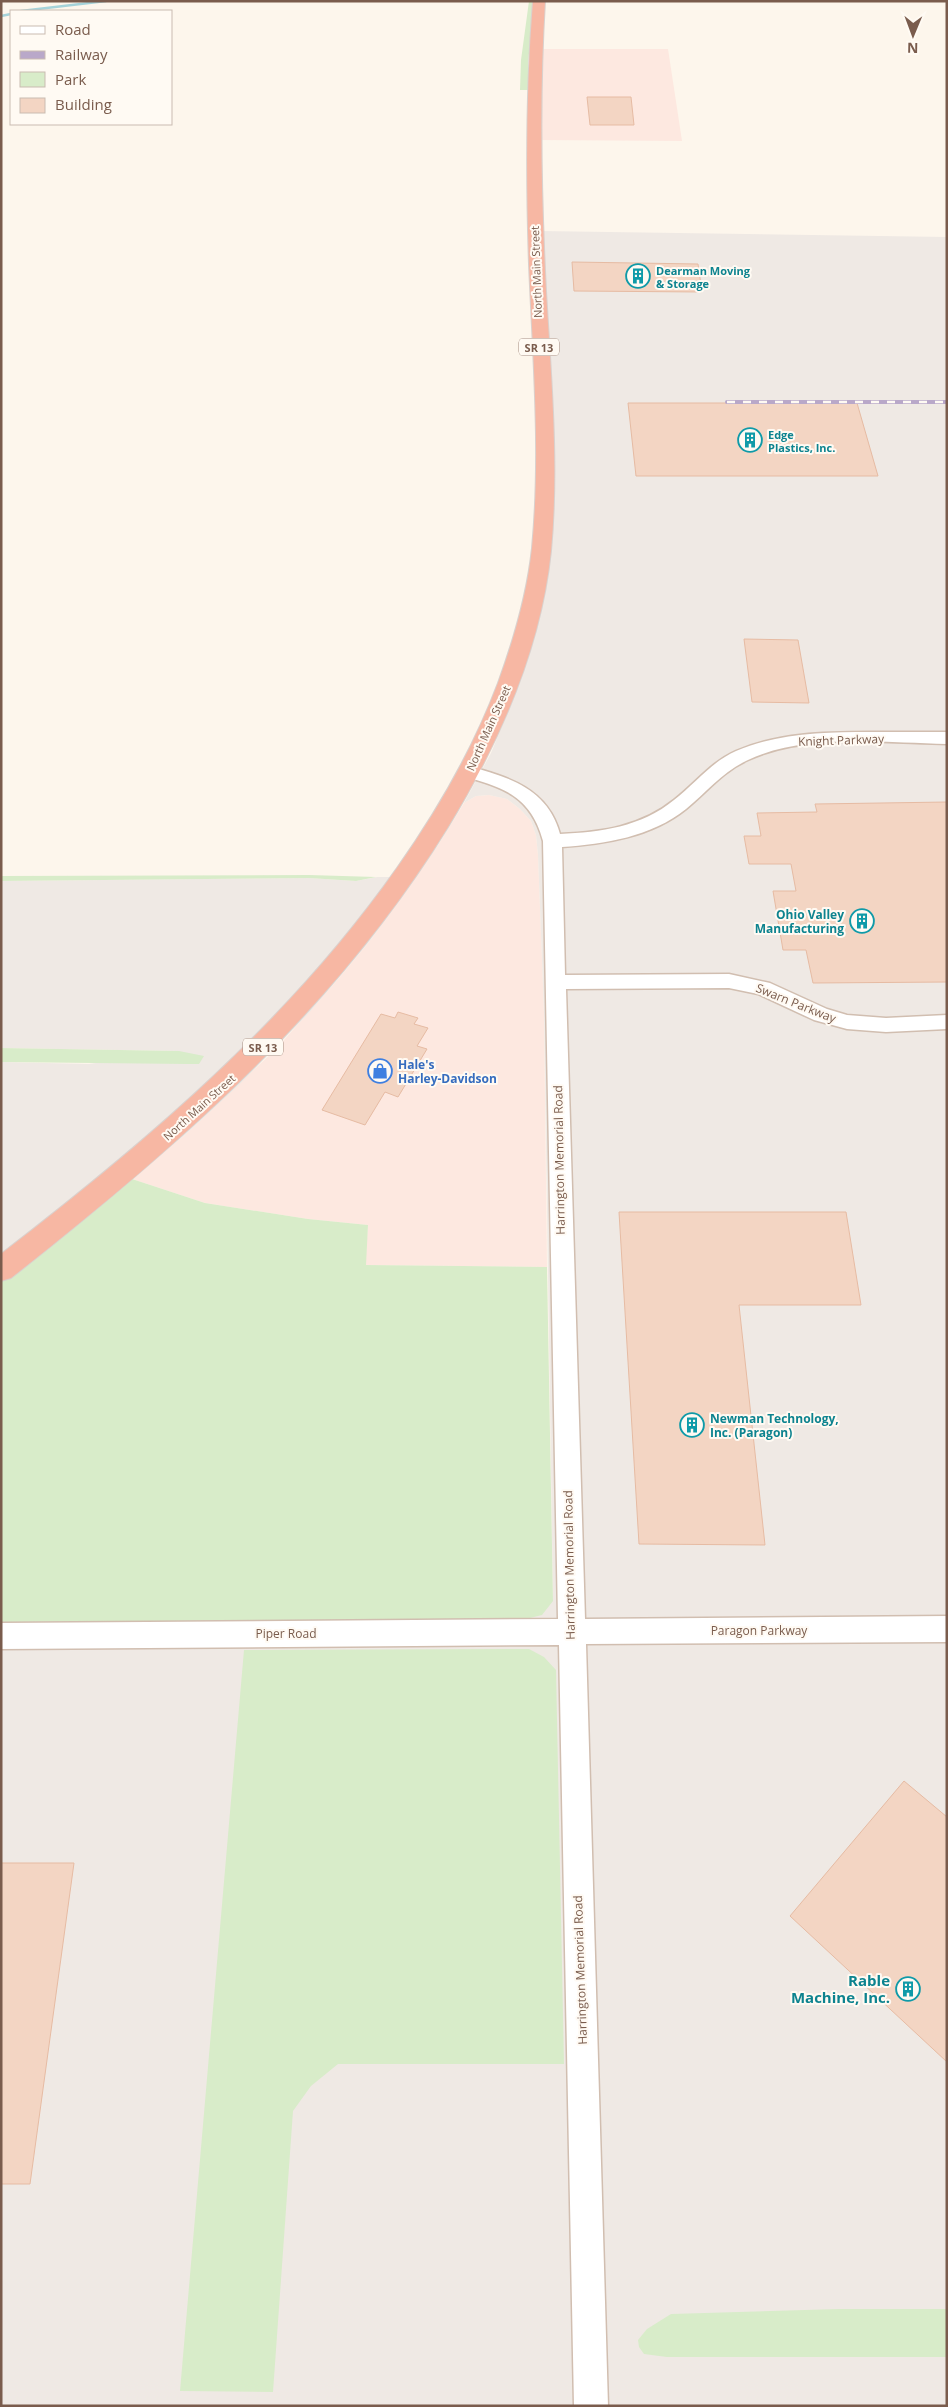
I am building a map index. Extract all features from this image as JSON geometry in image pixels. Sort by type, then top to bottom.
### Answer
[{"type":"highway","name":"North Main Street","points":[[1,1270],[148,1152],[248,1063],[306,1002],[385,904],[428,840],[468,772],[490,729],[518,655],[537,583],[541,547],[542,430],[532,114],[533,59],[539,1]]},
{"type":"street","name":"Knight Parkway","points":[[552,841],[606,837],[651,823],[680,804],[715,771],[744,755],[771,746],[804,740],[947,738]]},
{"type":"street","name":"Harrington Memorial Road","points":[[468,772],[508,784],[532,799],[545,816],[552,841],[554,982],[591,2406]]},
{"type":"street","name":"Swarn Parkway","points":[[554,982],[729,981],[764,988],[821,1014],[847,1022],[886,1025],[947,1022]]},
{"type":"street","name":"Paragon Parkway","points":[[571,1631],[947,1629]]},
{"type":"street","name":"Piper Road","points":[[1,1636],[571,1631]]},
{"type":"shaded area","points":[[539,49],[668,49],[682,141],[538,140]]},
{"type":"shaded area","points":[[540,231],[947,237],[947,2309],[839,2309],[667,2357],[947,2357],[947,2406],[1,2406],[1,1622],[245,1620],[553,1601],[544,1013],[536,835],[531,821],[507,799],[489,795],[476,796],[464,803],[491,753],[508,712],[538,615]]},
{"type":"shaded area","points":[[489,795],[507,799],[520,809],[531,821],[536,835],[544,1013],[547,1267],[365,1265],[368,1225],[308,1219],[205,1203],[129,1178],[185,1135],[277,1048],[369,942],[438,845],[464,803],[476,796]]},
{"type":"shaded area","points":[[377,877],[416,877],[369,942],[309,1013],[239,1085],[185,1135],[1,1280],[1,1062],[89,1064],[179,1051],[1,1048],[1,881],[309,878],[356,881]]},
{"type":"green space","points":[[529,1],[535,1],[528,62],[528,90],[520,90],[521,60]]},
{"type":"green space","points":[[309,875],[376,877],[356,881],[309,878],[1,881],[1,876]]},
{"type":"green space","points":[[1,1048],[179,1051],[204,1056],[199,1064],[1,1062]]},
{"type":"green space","points":[[129,1178],[205,1203],[308,1219],[368,1225],[366,1265],[547,1267],[553,1601],[542,1615],[526,1619],[1,1622],[1,1280]]},
{"type":"green space","points":[[529,1649],[544,1657],[556,1670],[564,2064],[338,2064],[311,2086],[293,2111],[273,2392],[180,2391],[244,1650]]},
{"type":"green space","points":[[839,2309],[947,2309],[947,2357],[667,2357],[644,2354],[639,2347],[638,2340],[647,2329],[671,2314]]},
{"type":"building","points":[[587,97],[631,97],[634,125],[590,125]]},
{"type":"building","name":"Dearman Moving & Storage","points":[[572,262],[698,264],[702,292],[574,291]]},
{"type":"building","name":"Edge Plastics, Inc.","points":[[628,403],[857,403],[878,476],[636,476]]},
{"type":"building","points":[[744,639],[798,640],[809,703],[752,702]]},
{"type":"building","name":"Ohio Valley Manufacturing","points":[[947,802],[947,982],[813,983],[806,950],[783,950],[773,891],[796,891],[791,864],[749,864],[744,836],[761,836],[757,813],[817,812],[815,804]]},
{"type":"building","name":"Hale's Harley-Davidson","points":[[398,1012],[418,1018],[414,1024],[428,1028],[417,1046],[427,1049],[398,1097],[385,1092],[365,1125],[322,1110],[381,1014],[395,1018]]},
{"type":"building","name":"Newman Technology, Inc. (Paragon)","points":[[619,1212],[846,1212],[861,1305],[739,1305],[765,1545],[639,1544]]},
{"type":"building","name":"Rable Machine, Inc.","points":[[904,1781],[947,1817],[947,2062],[790,1916]]},
{"type":"building","points":[[1,1863],[74,1863],[30,2184],[1,2184]]},
{"type":"waterway","points":[[30,10],[106,1]]},
{"type":"waterway","points":[[1,16],[10,14]]},
{"type":"railway","points":[[727,402],[947,402]]},
{"type":"place","name":"Dearman Moving & Storage","points":[[638,276]]},
{"type":"place","name":"Edge Plastics, Inc.","points":[[750,440]]},
{"type":"place","name":"Ohio Valley Manufacturing","points":[[862,921]]},
{"type":"place","name":"Hale's Harley-Davidson","points":[[380,1071]]},
{"type":"place","name":"Newman Technology, Inc. (Paragon)","points":[[692,1425]]},
{"type":"place","name":"Rable Machine, Inc.","points":[[908,1989]]}]
